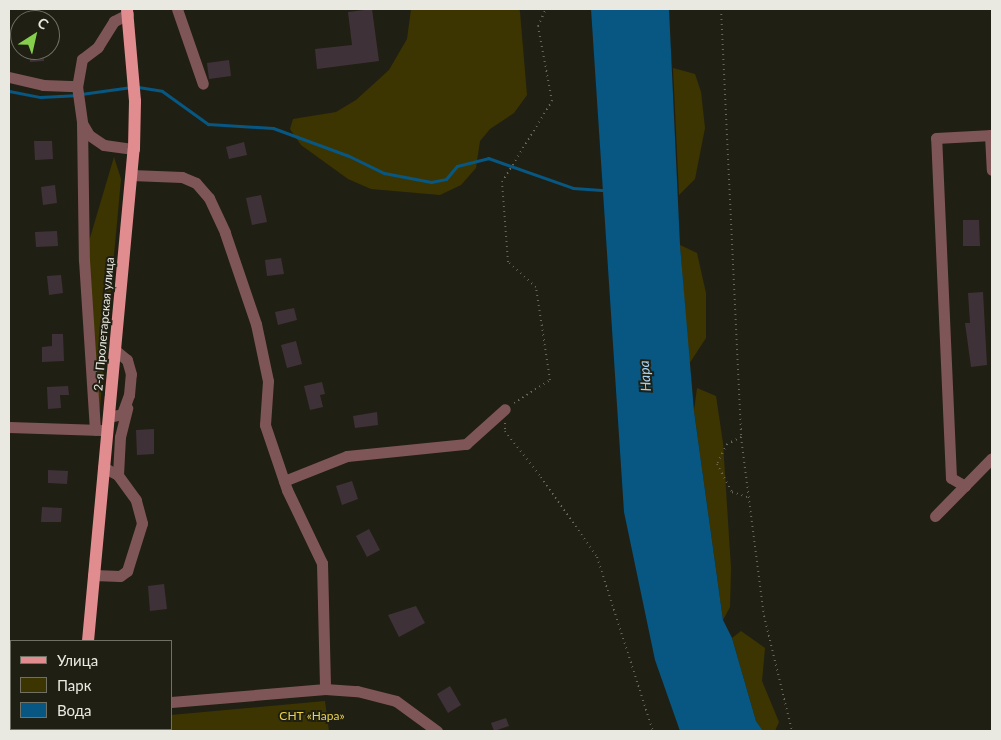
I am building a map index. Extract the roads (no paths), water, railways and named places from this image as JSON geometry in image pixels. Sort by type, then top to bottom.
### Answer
[{"type":"main road","name":"2-я Пролетарская улица","points":[[88,640],[103,467],[101,430],[109,417],[134,149],[135,101],[127,12]]},
{"type":"street","points":[[177,9],[203,84]]},
{"type":"street","points":[[9,427],[101,430],[84,260],[82,122],[77,86],[82,59],[98,47],[114,21],[127,12]]},
{"type":"street","points":[[9,77],[43,86],[77,86]]},
{"type":"street","points":[[82,122],[89,135],[104,145],[134,149]]},
{"type":"street","points":[[965,486],[951,478],[936,138],[991,135],[992,170]]},
{"type":"street","points":[[131,175],[182,177],[196,183],[209,198],[226,233],[256,324],[268,381],[265,425],[284,481],[322,563],[325,689]]},
{"type":"street","points":[[116,350],[127,360],[131,374],[120,438],[118,475]]},
{"type":"street","points":[[109,417],[122,414],[126,408]]},
{"type":"street","points":[[284,481],[347,456],[466,444],[505,409]]},
{"type":"street","points":[[935,516],[992,458]]},
{"type":"street","points":[[93,575],[120,576],[127,571],[142,523],[136,500],[118,475],[103,467]]},
{"type":"street","points":[[172,702],[325,689],[357,691],[396,701],[437,731]]},
{"type":"water","name":"Нара","points":[[591,9],[669,9],[680,245],[694,411],[723,620],[732,638],[756,721],[763,731],[680,731],[655,660],[624,512]]},
{"type":"waterway","points":[[81,94],[132,87]]},
{"type":"waterway","points":[[138,87],[162,91],[208,124],[273,128],[349,156],[384,173],[431,182],[446,179],[457,166],[488,158],[573,188],[605,190]]},
{"type":"waterway","points":[[9,91],[40,97],[75,95]]},
{"type":"park label","name":"СНТ «Нара»","points":[[312,716]]}]
